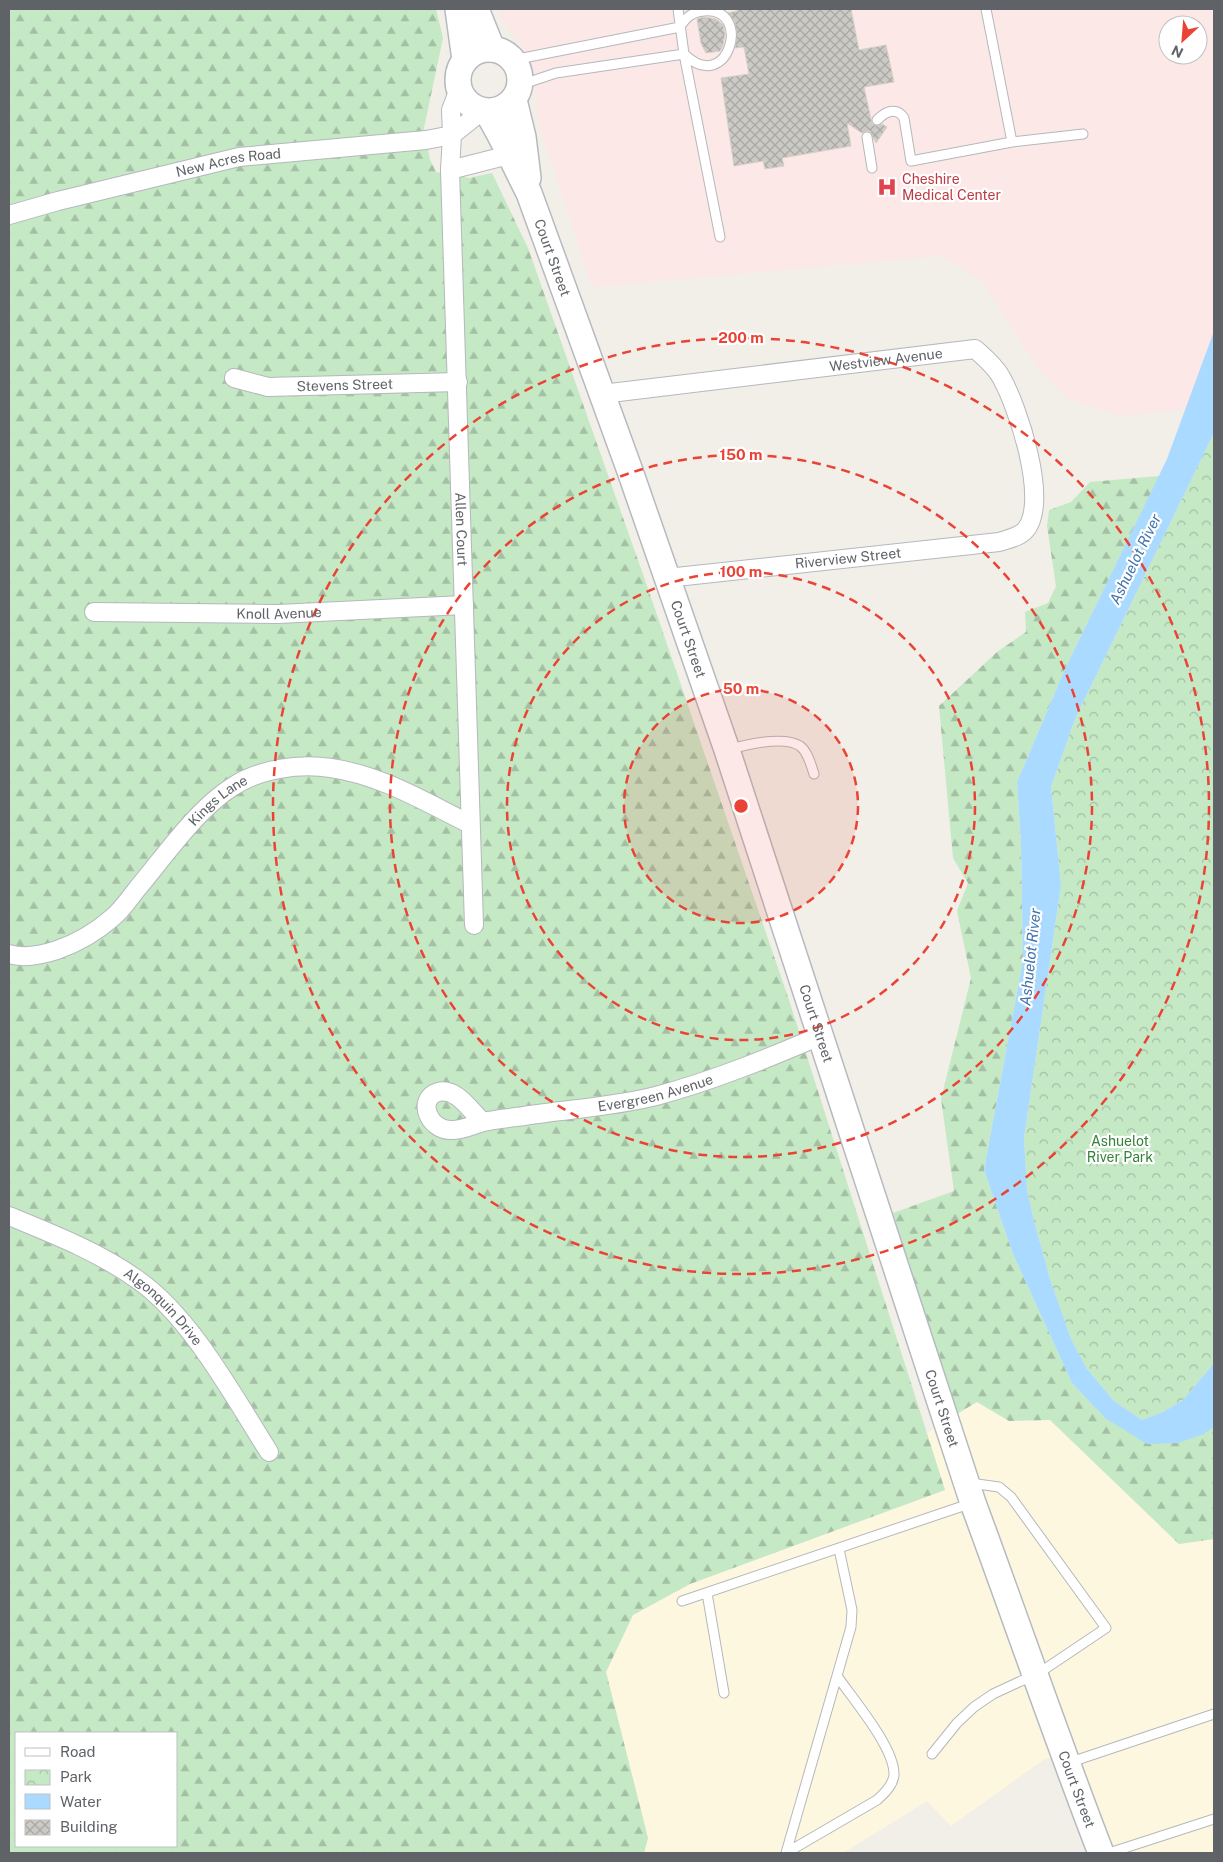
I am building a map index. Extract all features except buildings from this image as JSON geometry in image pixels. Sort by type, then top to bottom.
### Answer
[{"type":"main road","points":[[458,9],[464,60]]},
{"type":"main road","name":"Court Street","points":[[476,9],[502,54],[520,76],[517,92],[529,193]]},
{"type":"main road","points":[[459,89],[457,79],[459,69],[464,60],[482,50],[502,54]]},
{"type":"main road","name":"Court Street","points":[[459,89],[467,103],[484,112],[498,129],[509,156],[529,193],[727,750],[970,1493],[1066,1764],[1101,1853]]},
{"type":"main road","points":[[484,112],[502,109],[517,92]]},
{"type":"street","name":"Allen Court","points":[[459,89],[451,110],[450,170],[474,925]]},
{"type":"street","points":[[452,135],[484,112]]},
{"type":"street","name":"New Acres Road","points":[[9,215],[58,201],[239,157],[426,140],[452,135]]},
{"type":"street","points":[[450,170],[509,156]]},
{"type":"street","name":"Westview Avenue","points":[[602,394],[975,349],[1000,375],[1011,396],[1024,435],[1034,495],[1034,510],[1026,529]]},
{"type":"street","name":"Stevens Street","points":[[234,378],[268,387],[458,382]]},
{"type":"street","name":"Riverview Street","points":[[667,578],[999,542],[1015,537],[1026,529]]},
{"type":"street","name":"Knoll Avenue","points":[[94,612],[278,614],[464,605]]},
{"type":"street","name":"Kings Lane","points":[[9,954],[41,956],[67,947],[94,932],[114,917],[201,813],[232,787],[258,774],[286,768],[330,767],[361,774],[379,779],[470,824]]},
{"type":"street","name":"Evergreen Avenue","points":[[484,1122],[623,1103],[656,1096],[758,1063],[820,1036]]},
{"type":"street","name":"Algonquin Drive","points":[[9,1216],[73,1242],[140,1280],[181,1320],[211,1362],[269,1452]]},
{"type":"lane","points":[[678,9],[684,54],[720,237]]},
{"type":"lane","points":[[986,9],[1012,142]]},
{"type":"lane","points":[[680,27],[686,17],[693,13],[705,11],[716,12],[726,17],[730,24],[731,43],[728,54],[715,64],[701,64],[691,61],[684,54]]},
{"type":"lane","points":[[502,54],[680,27]]},
{"type":"lane","points":[[517,92],[556,73],[684,54]]},
{"type":"lane","points":[[877,120],[892,111],[902,114],[911,161],[1012,142],[1083,134]]},
{"type":"lane","points":[[867,136],[872,168]]},
{"type":"lane","points":[[727,750],[749,744],[790,742],[801,746],[808,756],[814,774]]},
{"type":"lane","points":[[682,1601],[840,1548],[970,1493],[999,1487],[1011,1497],[1106,1628],[1036,1675],[1020,1680],[993,1694],[974,1707],[957,1723],[932,1754]]},
{"type":"lane","points":[[786,1853],[851,1627],[852,1610],[840,1548]]},
{"type":"lane","points":[[707,1593],[724,1693]]},
{"type":"lane","points":[[786,1853],[877,1800],[889,1789],[894,1776],[892,1763],[881,1739],[837,1676]]},
{"type":"lane","points":[[1066,1764],[1214,1714]]},
{"type":"lane","points":[[1109,1853],[1214,1819]]},
{"type":"shaded area","name":"Cheshire Medical Center","points":[[500,9],[1214,9],[1214,331],[1186,409],[1120,416],[1071,400],[1039,370],[982,281],[942,256],[592,287],[537,118],[537,101],[531,67],[518,39],[504,24]]},
{"type":"shaded area","points":[[977,1402],[1009,1421],[1050,1420],[1179,1544],[1214,1539],[1214,1853],[1109,1853],[1072,1751],[1043,1760],[951,1826],[927,1801],[843,1853],[644,1853],[648,1838],[606,1672],[633,1615],[690,1584],[945,1490],[927,1433]]},
{"type":"green space","points":[[9,9],[436,9],[443,38],[424,128],[430,160],[436,172],[469,178],[492,173],[528,248],[645,580],[788,997],[945,1490],[690,1584],[633,1615],[606,1672],[648,1838],[644,1853],[9,1853]]},
{"type":"green space","name":"Ashuelot River Park","points":[[1214,433],[1214,1363],[1183,1400],[1165,1411],[1142,1420],[1114,1401],[1087,1369],[1071,1339],[1050,1279],[1034,1221],[1027,1190],[1024,1138],[1061,885],[1051,787],[1075,719]]},
{"type":"green space","points":[[1159,476],[1065,669],[1017,782],[1021,843],[1023,960],[984,1170],[1013,1254],[1072,1383],[1105,1418],[1204,1434],[1214,1427],[1214,1539],[1179,1544],[1050,1420],[1009,1421],[977,1402],[955,1415],[893,1213],[954,1191],[941,1099],[971,978],[957,911],[968,883],[953,858],[939,706],[997,652],[1026,632],[1025,612],[1048,603],[1056,586],[1047,526],[1049,510],[1071,502],[1090,482]]},
{"type":"water","name":"Ashuelot River","points":[[1214,331],[1214,433],[1075,719],[1051,787],[1061,885],[1024,1138],[1027,1190],[1050,1279],[1071,1339],[1087,1369],[1114,1401],[1142,1420],[1165,1411],[1183,1400],[1214,1363],[1214,1427],[1204,1434],[1178,1443],[1147,1444],[1105,1418],[1072,1383],[1013,1254],[984,1170],[1023,960],[1021,843],[1017,782],[1065,669],[1167,459]]},
{"type":"place","name":"Cheshire Medical Center","points":[[887,187]]}]
